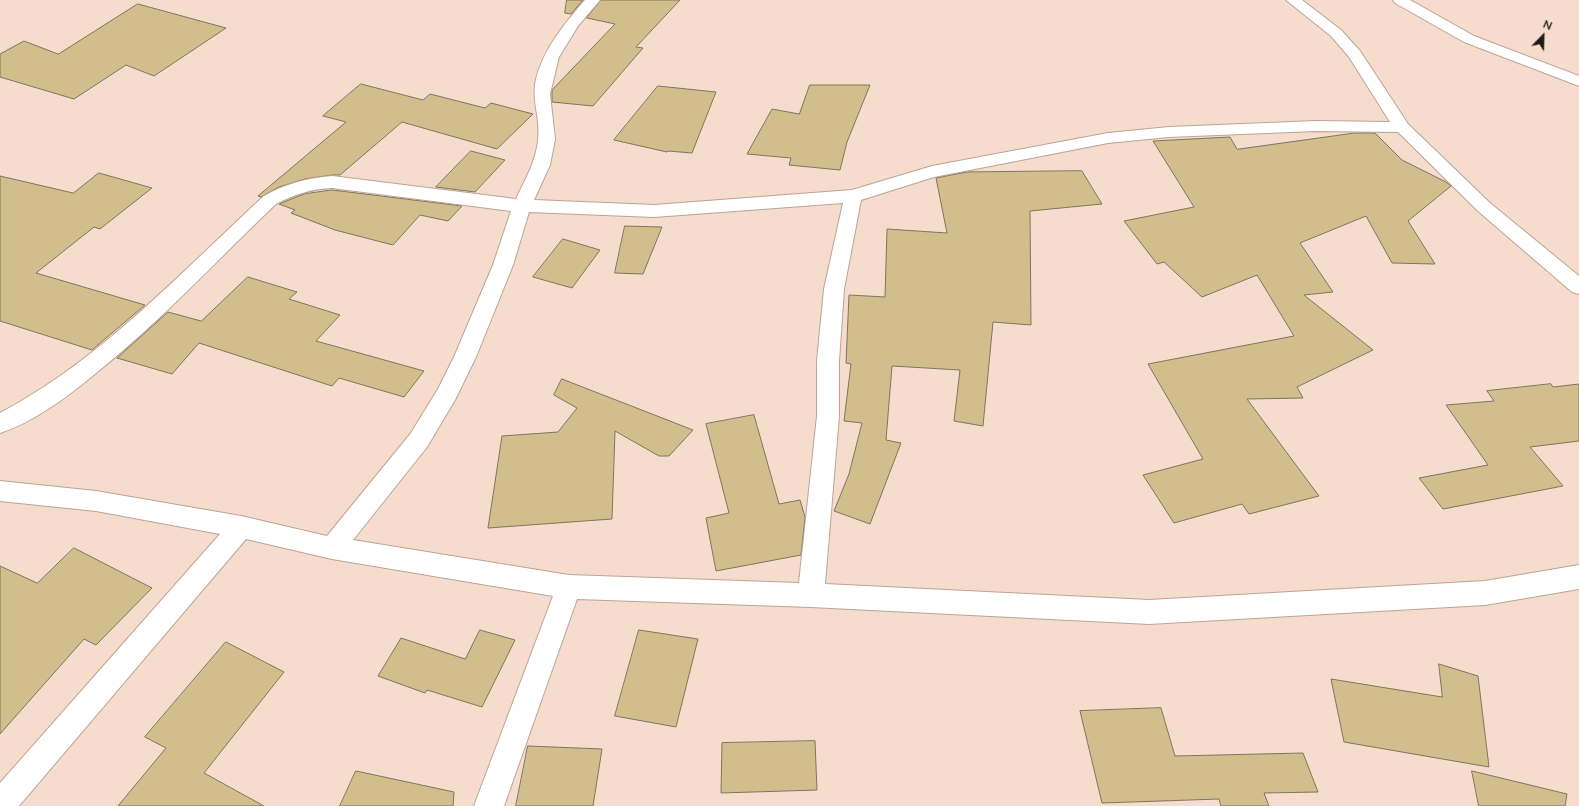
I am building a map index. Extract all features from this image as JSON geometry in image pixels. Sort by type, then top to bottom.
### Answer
[{"type":"street","points":[[332,548],[419,440],[447,394],[465,357],[503,265],[522,206],[541,165],[547,139],[542,94],[544,80],[551,57],[572,24],[592,0]]},
{"type":"street","points":[[1293,0],[1336,33],[1355,54],[1402,127],[1484,207],[1579,287]]},
{"type":"street","points":[[1400,0],[1469,39],[1579,81]]},
{"type":"street","points":[[0,424],[42,400],[75,378],[122,339],[270,200],[285,192],[313,183],[351,183],[522,206],[654,211],[853,196],[932,172],[1108,138],[1169,132],[1316,126],[1402,127]]},
{"type":"street","points":[[811,595],[828,416],[828,361],[834,289],[853,196]]},
{"type":"street","points":[[0,492],[96,501],[240,527],[332,548],[569,587],[811,595],[1149,612],[1484,593],[1579,577]]},
{"type":"street","points":[[0,804],[240,527]]},
{"type":"street","points":[[490,806],[569,587]]},
{"type":"building","points":[[567,0],[583,0],[571,14],[565,13]]},
{"type":"building","points":[[601,0],[680,0],[636,47],[643,48],[593,106],[552,102],[552,90],[615,24],[587,18]]},
{"type":"building","points":[[138,4],[226,28],[154,76],[126,65],[74,99],[0,77],[0,54],[24,41],[58,54]]},
{"type":"building","points":[[361,84],[423,100],[430,94],[485,108],[491,103],[533,114],[497,149],[402,122],[340,175],[305,179],[279,187],[261,197],[258,196],[346,122],[323,116]]},
{"type":"building","points":[[810,85],[870,85],[847,142],[840,170],[789,165],[791,158],[747,154],[772,109],[799,114]]},
{"type":"building","points":[[658,86],[716,92],[692,153],[667,152],[614,140]]},
{"type":"building","points":[[1355,133],[1375,133],[1402,160],[1451,186],[1408,221],[1435,264],[1392,263],[1366,216],[1300,243],[1333,292],[1304,295],[1373,350],[1297,387],[1303,398],[1247,399],[1319,496],[1249,514],[1242,504],[1174,523],[1143,475],[1203,459],[1148,364],[1294,336],[1257,275],[1202,297],[1164,262],[1157,264],[1124,221],[1194,207],[1153,141],[1230,137],[1237,149]]},
{"type":"building","points":[[471,151],[505,160],[475,192],[436,187]]},
{"type":"building","points":[[1082,171],[1102,204],[1030,211],[1031,325],[993,322],[983,426],[954,421],[960,370],[892,366],[886,440],[901,443],[870,524],[834,511],[849,474],[862,423],[844,421],[851,364],[846,363],[849,295],[885,297],[887,229],[947,233],[936,178],[967,172]]},
{"type":"building","points":[[99,173],[152,188],[100,229],[94,227],[36,273],[145,305],[92,350],[0,321],[0,176],[73,193]]},
{"type":"building","points":[[332,190],[462,206],[448,221],[420,215],[393,245],[335,230],[291,213],[295,210],[279,204],[304,194]]},
{"type":"building","points":[[625,226],[662,227],[643,274],[615,273]]},
{"type":"building","points":[[563,239],[600,250],[572,288],[533,277]]},
{"type":"building","points":[[248,277],[297,292],[289,299],[340,315],[316,341],[424,371],[404,397],[339,378],[332,386],[199,343],[172,374],[117,358],[168,312],[201,321]]},
{"type":"building","points":[[562,379],[693,430],[669,456],[659,456],[615,431],[612,519],[488,528],[502,436],[558,432],[577,408],[554,395]]},
{"type":"building","points":[[1551,384],[1553,387],[1579,384],[1579,441],[1530,447],[1563,486],[1443,509],[1419,478],[1488,465],[1446,405],[1494,401],[1487,391]]},
{"type":"building","points":[[754,415],[779,504],[800,500],[805,517],[801,555],[716,571],[706,518],[729,513],[706,424]]},
{"type":"building","points":[[74,548],[152,588],[96,645],[84,639],[0,734],[0,566],[37,583]]},
{"type":"building","points":[[480,630],[515,640],[482,707],[427,690],[425,693],[378,676],[401,638],[465,659]]},
{"type":"building","points":[[639,630],[698,639],[676,727],[615,716]]},
{"type":"building","points":[[226,642],[284,672],[204,773],[264,806],[118,806],[166,748],[145,737]]},
{"type":"building","points":[[1439,664],[1478,676],[1489,767],[1344,742],[1331,679],[1442,697]]},
{"type":"building","points":[[1161,708],[1175,756],[1303,753],[1318,792],[1264,793],[1269,806],[1221,806],[1219,799],[1102,803],[1080,711]]},
{"type":"building","points":[[815,741],[817,790],[721,793],[722,743]]},
{"type":"building","points":[[528,746],[602,749],[593,806],[516,806]]},
{"type":"building","points":[[356,771],[454,792],[453,806],[340,806]]},
{"type":"building","points":[[1472,771],[1567,794],[1565,806],[1479,806]]}]
